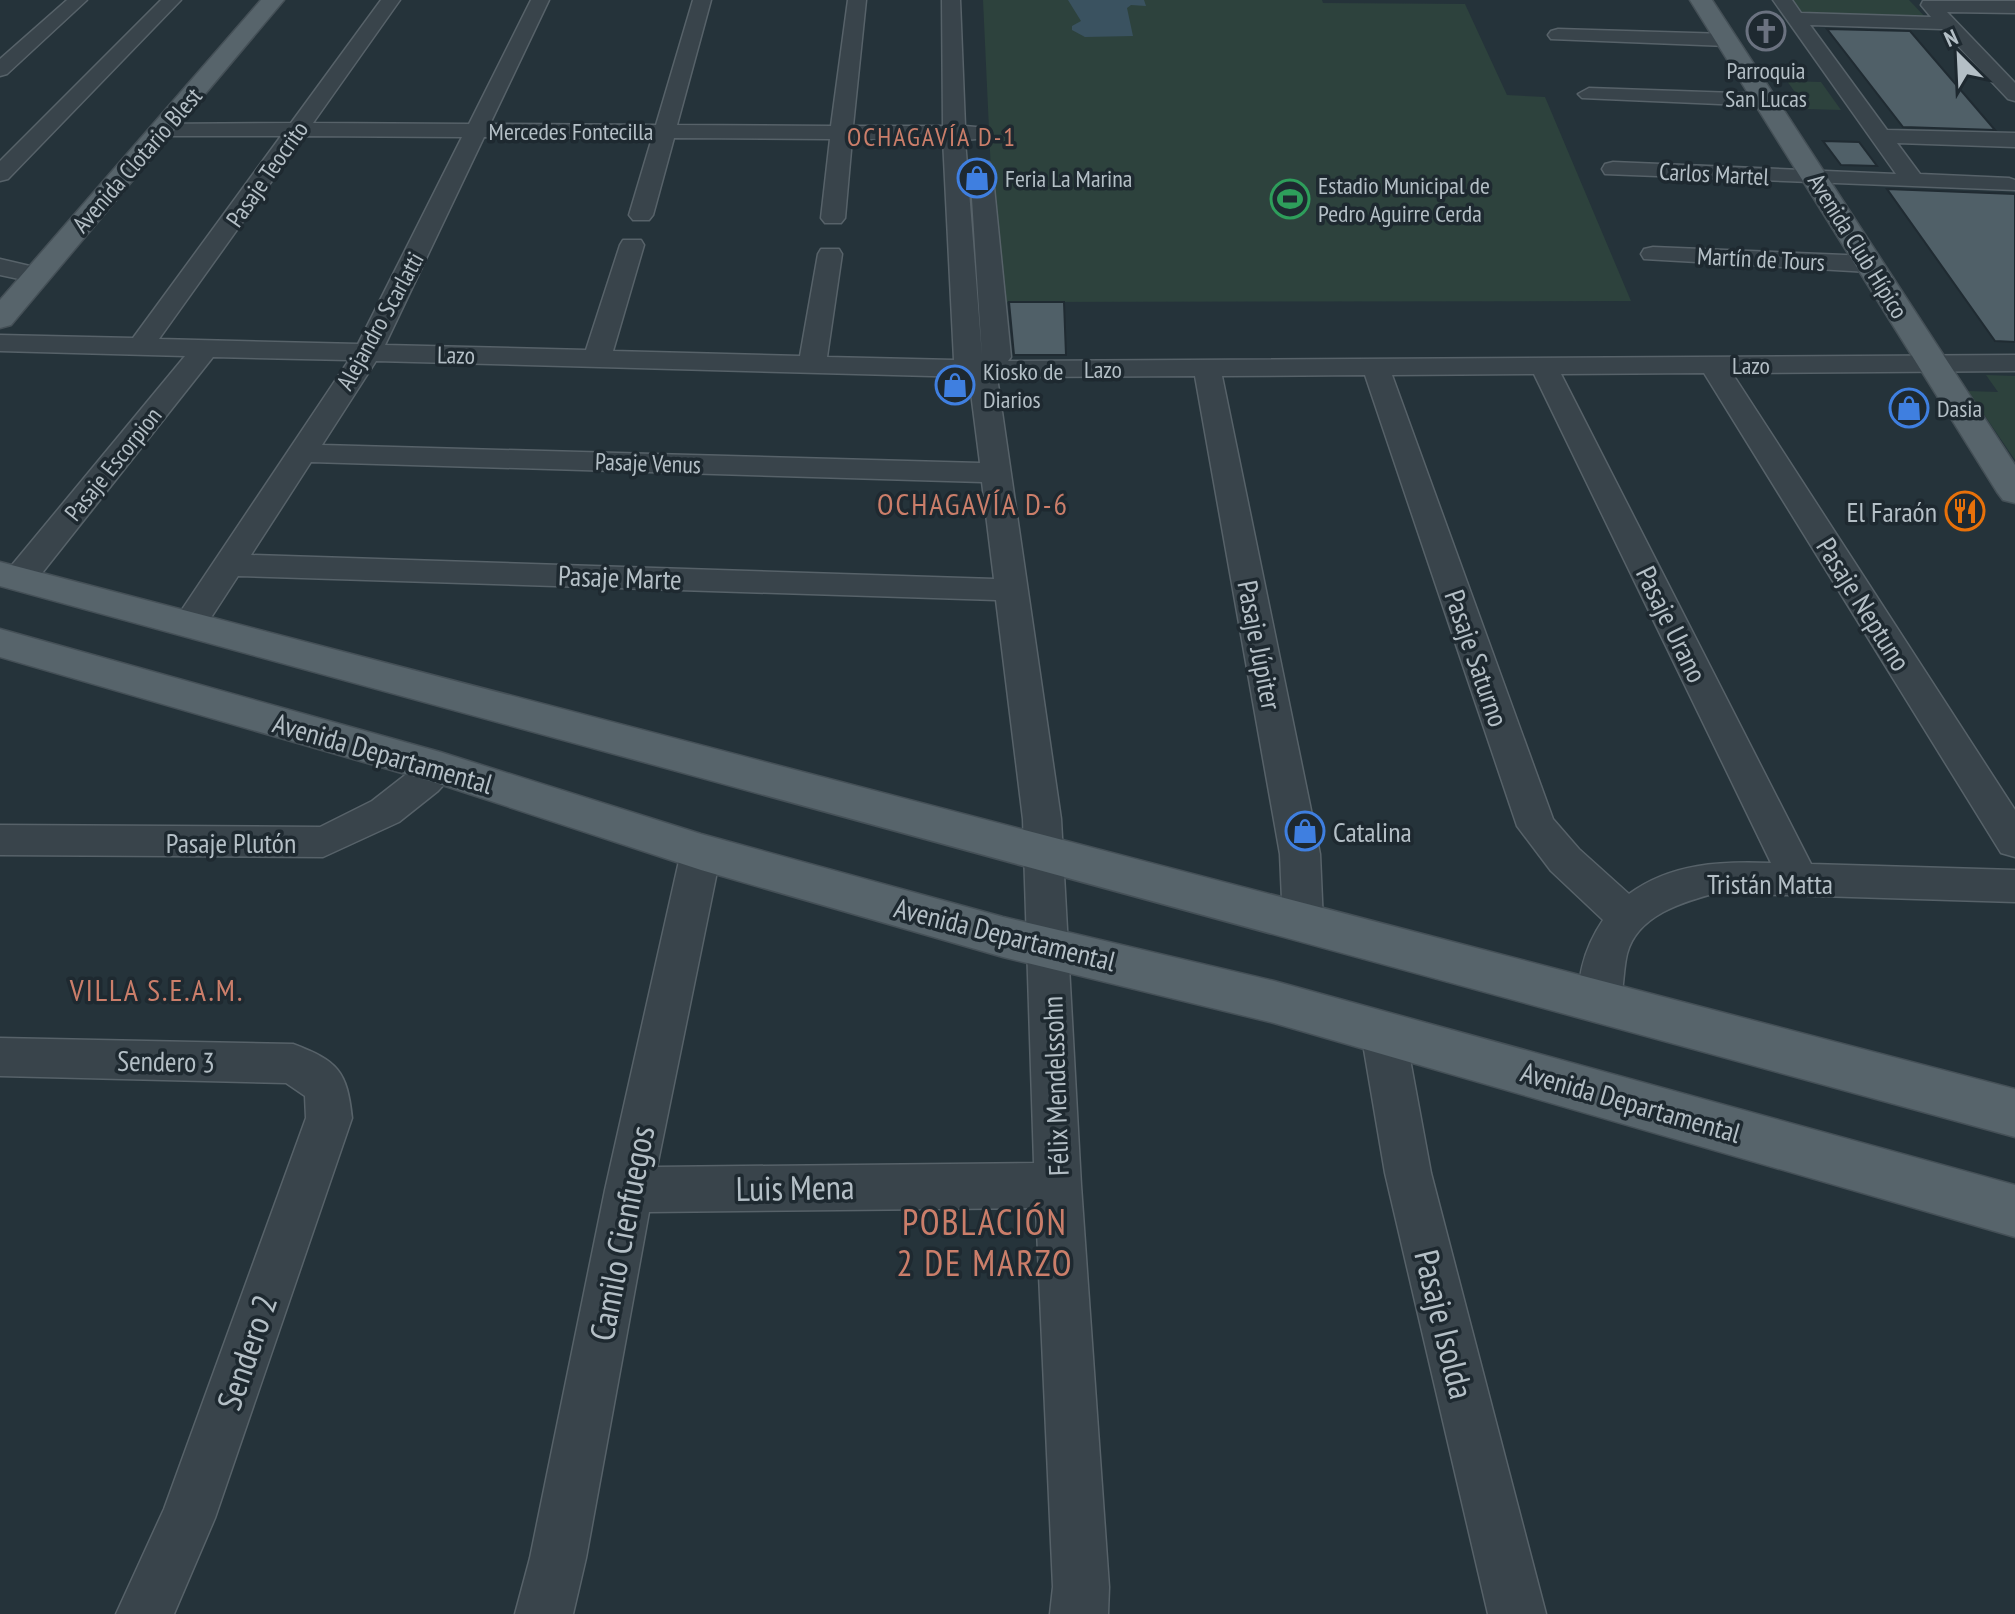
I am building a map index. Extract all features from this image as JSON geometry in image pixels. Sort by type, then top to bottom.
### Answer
[{"type":"main road","name":"Avenida Clotario Blest","points":[[0,319],[273,0]]},
{"type":"main road","name":"Avenida Club Hípico","points":[[1701,0],[2015,492]]},
{"type":"main road","points":[[10,576],[2015,1113]]},
{"type":"main road","name":"Avenida Departamental","points":[[0,643],[440,768],[701,852],[1019,942],[1190,980],[1383,1032],[2015,1211]]},
{"type":"street","points":[[0,70],[78,0]]},
{"type":"street","points":[[0,174],[172,0]]},
{"type":"street","name":"Pasaje Teocrito","points":[[140,347],[227,231],[391,0]]},
{"type":"street","name":"Alejandro Scarlatti","points":[[189,625],[367,354],[540,0]]},
{"type":"street","points":[[641,215],[702,0]]},
{"type":"street","points":[[833,218],[857,0]]},
{"type":"street","name":"Félix Mendelssohn","points":[[951,0],[966,133],[966,357],[982,369],[1045,853],[1058,1185],[1081,1587],[1079,1614]]},
{"type":"street","name":"Félix Mendelssohn","points":[[966,133],[977,96],[971,0]]},
{"type":"street","points":[[1782,0],[1913,181]]},
{"type":"street","points":[[1928,3],[2015,7]]},
{"type":"street","points":[[1928,3],[2015,95]]},
{"type":"street","points":[[1796,19],[1947,23]]},
{"type":"street","points":[[1558,35],[1727,40]]},
{"type":"street","points":[[1589,94],[1765,100]]},
{"type":"street","name":"Mercedes Fontecilla","points":[[162,129],[966,133]]},
{"type":"street","points":[[1880,136],[2015,140]]},
{"type":"street","points":[[1971,139],[2012,188]]},
{"type":"street","name":"Carlos Martel","points":[[1613,169],[2012,188]]},
{"type":"street","points":[[597,358],[632,245]]},
{"type":"street","points":[[812,366],[830,254]]},
{"type":"street","name":"Martín de Tours","points":[[1653,254],[1869,264]]},
{"type":"street","points":[[0,267],[38,275]]},
{"type":"street","name":"Lazo","points":[[0,343],[982,369],[2015,363]]},
{"type":"street","name":"Pasaje Escorpion","points":[[10,576],[206,348]]},
{"type":"street","name":"Pasaje Neptuno","points":[[1713,365],[2015,842]]},
{"type":"street","name":"Pasaje Urano","points":[[1544,367],[1800,881]]},
{"type":"street","name":"Pasaje Júpiter","points":[[1207,368],[1300,854],[1303,923]]},
{"type":"street","name":"Pasaje Saturno","points":[[1376,368],[1536,826],[1565,860],[1627,917]]},
{"type":"street","name":"Pasaje Venus","points":[[302,453],[994,473]]},
{"type":"street","name":"Pasaje Marte","points":[[229,565],[1011,590]]},
{"type":"street","name":"Pasaje Plutón","points":[[0,840],[323,842],[372,822],[408,799],[440,768]]},
{"type":"street","name":"Camilo Cienfuegos","points":[[544,1614],[701,852]]},
{"type":"street","name":"Tristán Matta","points":[[1600,1002],[1607,948],[1627,917],[1662,891],[1716,877],[2015,886]]},
{"type":"street","name":"Pasaje Isolda","points":[[1383,1032],[1408,1173],[1517,1614]]},
{"type":"street","name":"Sendero 3","points":[[0,1057],[293,1064],[326,1086]]},
{"type":"street","name":"Sendero 2","points":[[145,1614],[188,1518],[329,1118],[326,1086]]},
{"type":"street","name":"Luis Mena","points":[[629,1190],[1058,1185]]},
{"type":"green space","name":"Estadio Municipal de Pedro Aguirre Cerda","points":[[983,0],[1322,0],[1323,3],[1465,4],[1507,95],[1545,97],[1631,301],[997,302]]},
{"type":"green space","points":[[1787,0],[1909,0],[1929,21],[1801,18]]},
{"type":"green space","points":[[1787,81],[1821,82],[1841,110],[1807,109]]},
{"type":"green space","points":[[1986,375],[2015,376],[2015,460],[1968,391],[1998,392]]},
{"type":"water","points":[[1068,0],[1144,0],[1146,6],[1131,5],[1127,8],[1133,36],[1085,37],[1072,30],[1072,26],[1081,21]]},
{"type":"building","points":[[1827,29],[1910,31],[1995,130],[1903,127]]},
{"type":"building","points":[[1823,141],[1859,142],[1877,166],[1841,165]]},
{"type":"building","points":[[1887,189],[2015,194],[2015,342],[1995,341]]},
{"type":"building","points":[[1009,302],[1064,302],[1066,355],[1014,355]]},
{"type":"place","name":"Parroquia San Lucas","points":[[1766,31]]},
{"type":"place","name":"Feria La Marina","points":[[977,178]]},
{"type":"place","name":"Estadio Municipal de Pedro Aguirre Cerda","points":[[1290,199]]},
{"type":"place","name":"Kiosko de Diarios","points":[[955,385]]},
{"type":"place","name":"Dasia","points":[[1909,408]]},
{"type":"place","name":"El Faraón","points":[[1965,511]]},
{"type":"place","name":"Catalina","points":[[1305,831]]},
{"type":"district","name":"OCHAGAVÍA D-1","points":[[932,136]]},
{"type":"district","name":"OCHAGAVÍA D-6","points":[[973,503]]},
{"type":"district","name":"VILLA S.E.A.M.","points":[[157,989]]},
{"type":"district","name":"POBLACIÓN 2 DE MARZO","points":[[985,1242]]}]
